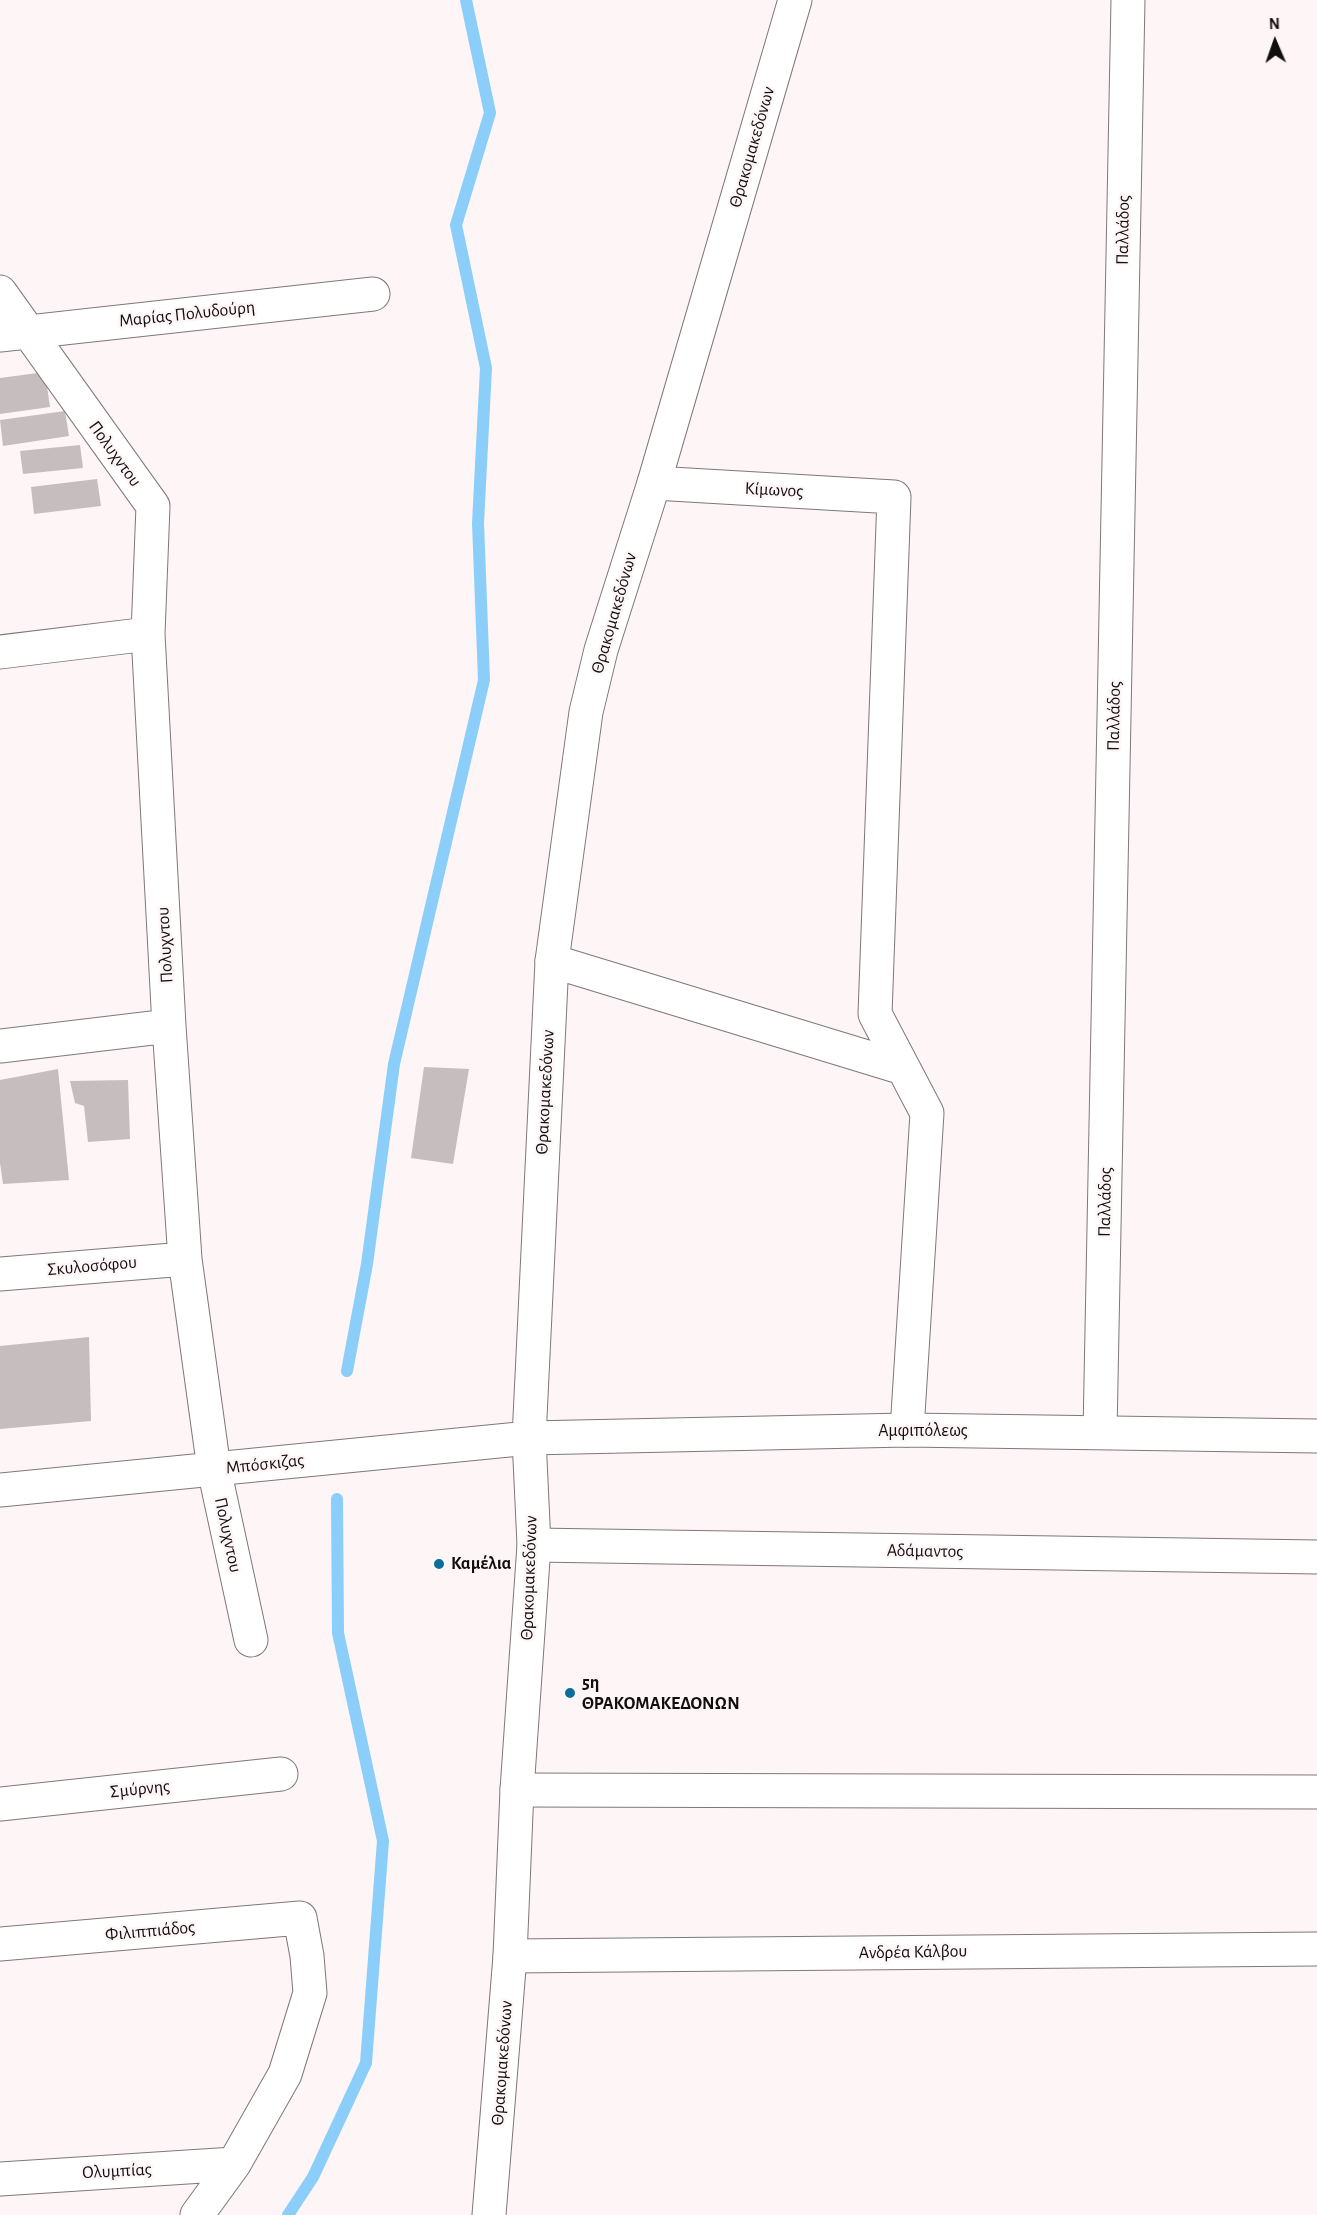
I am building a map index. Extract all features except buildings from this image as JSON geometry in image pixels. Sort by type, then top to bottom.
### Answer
[{"type":"street","name":"Θρακομακεδόνων","points":[[489,2215],[510,1956],[517,1790],[534,1545],[529,1438],[552,961],[586,712],[601,650],[654,483],[795,0]]},
{"type":"street","name":"Παλλάδος","points":[[1100,1432],[1128,0]]},
{"type":"street","name":"Πολυχντου","points":[[0,292],[13,334],[153,506],[148,634],[169,1026],[185,1259],[213,1469],[251,1641]]},
{"type":"street","name":"Μαρίας Πολυδούρη","points":[[13,334],[374,294]]},
{"type":"street","name":"Κίμωνος","points":[[654,483],[894,497],[875,1014],[903,1068]]},
{"type":"street","points":[[0,652],[148,634]]},
{"type":"street","points":[[552,961],[903,1068],[927,1113],[907,1430]]},
{"type":"street","points":[[0,1046],[169,1026]]},
{"type":"street","name":"Σκυλοσόφου","points":[[0,1274],[185,1259]]},
{"type":"street","name":"Αμφιπόλεως","points":[[529,1438],[907,1430],[1317,1436]]},
{"type":"street","name":"Μπόσκιζας","points":[[0,1490],[529,1438]]},
{"type":"street","name":"Αδάμαντος","points":[[534,1545],[1317,1557]]},
{"type":"street","name":"Σμύρνης","points":[[0,1804],[280,1774]]},
{"type":"street","points":[[517,1790],[1317,1792]]},
{"type":"street","name":"Φιλιππιάδος","points":[[0,1944],[300,1918],[307,1956],[310,1993],[285,2074],[234,2164]]},
{"type":"street","name":"Ανδρέα Κάλβου","points":[[510,1956],[1317,1949]]},
{"type":"street","points":[[197,2215],[234,2164]]},
{"type":"street","name":"Ολυμπίας","points":[[0,2178],[234,2164]]},
{"type":"waterway","points":[[347,1371],[367,1264],[394,1064],[484,680],[478,523],[486,368],[456,225],[490,113],[466,0]]},
{"type":"waterway","points":[[288,2215],[313,2177],[366,2063],[383,1841],[338,1633],[337,1499]]},
{"type":"place","name":"Καμέλια","points":[[439,1564]]},
{"type":"place","name":"5η ΘΡΑΚΟΜΑΚΕΔΟΝΩΝ","points":[[570,1693]]}]
